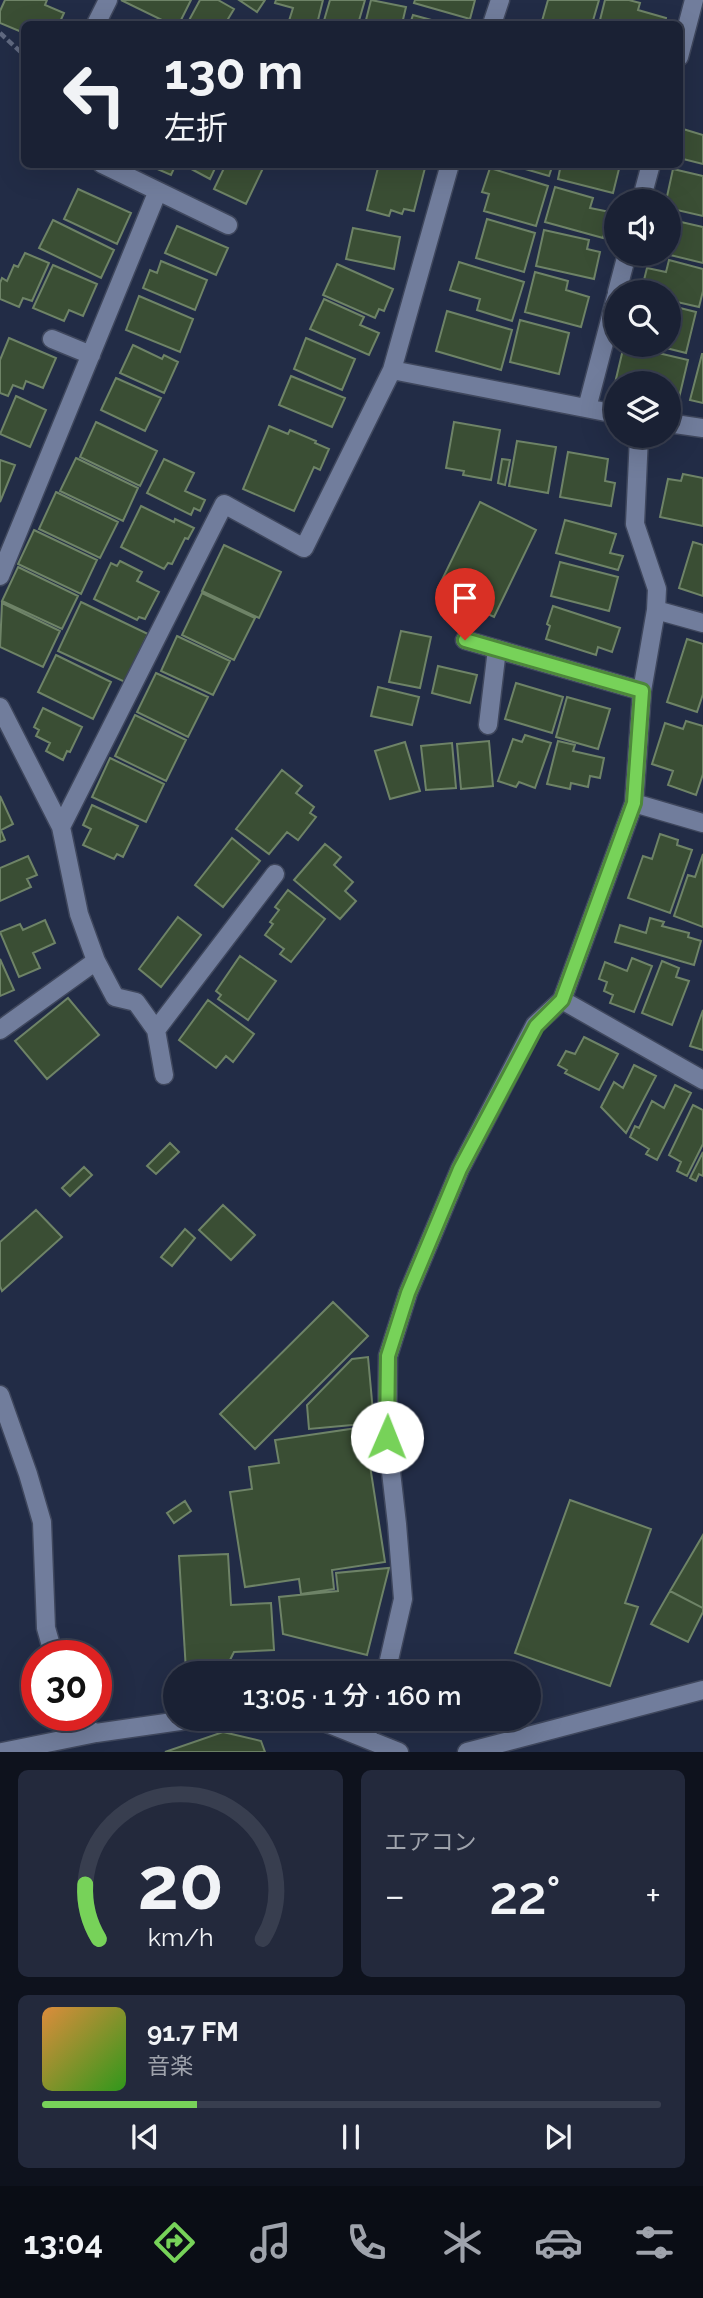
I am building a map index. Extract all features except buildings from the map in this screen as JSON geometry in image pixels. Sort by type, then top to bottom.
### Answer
[{"type":"street","points":[[98,21],[108,0]]},
{"type":"street","points":[[493,21],[500,0]]},
{"type":"street","points":[[683,42],[694,0]]},
{"type":"street","points":[[110,168],[228,225]]},
{"type":"street","points":[[61,827],[224,504],[304,548],[392,370],[449,168]]},
{"type":"street","points":[[644,189],[650,168]]},
{"type":"street","points":[[0,576],[157,193]]},
{"type":"street","points":[[52,339],[91,355]]},
{"type":"street","points":[[587,408],[604,344]]},
{"type":"street","points":[[392,370],[604,412]]},
{"type":"street","points":[[681,425],[703,428]]},
{"type":"street","points":[[389,1661],[403,1599],[387,1437],[388,1356],[408,1293],[460,1169],[536,1026],[562,1000],[634,803],[642,691],[657,589],[635,524],[638,448]]},
{"type":"street","points":[[656,610],[703,623]]},
{"type":"street","points":[[465,640],[642,691]]},
{"type":"street","points":[[488,725],[498,649]]},
{"type":"street","points":[[0,707],[61,827],[79,914],[96,961],[114,997],[136,1002],[156,1030],[164,1075]]},
{"type":"street","points":[[634,803],[703,822]]},
{"type":"street","points":[[156,1030],[275,874]]},
{"type":"street","points":[[0,1030],[96,961]]},
{"type":"street","points":[[562,1000],[703,1080]]},
{"type":"street","points":[[0,1395],[42,1521],[46,1628],[49,1640]]},
{"type":"street","points":[[467,1752],[703,1690]]},
{"type":"street","points":[[2,1752],[96,1733],[163,1723]]},
{"type":"street","points":[[91,1731],[96,1733]]},
{"type":"street","points":[[348,1731],[399,1752]]},
{"type":"street","points":[[366,1738],[368,1731]]},
{"type":"path","points":[[0,33],[21,52]]},
{"type":"route","points":[[387,1437],[388,1356],[408,1293],[460,1169],[536,1026],[562,1000],[634,803],[642,691],[465,640]]}]
